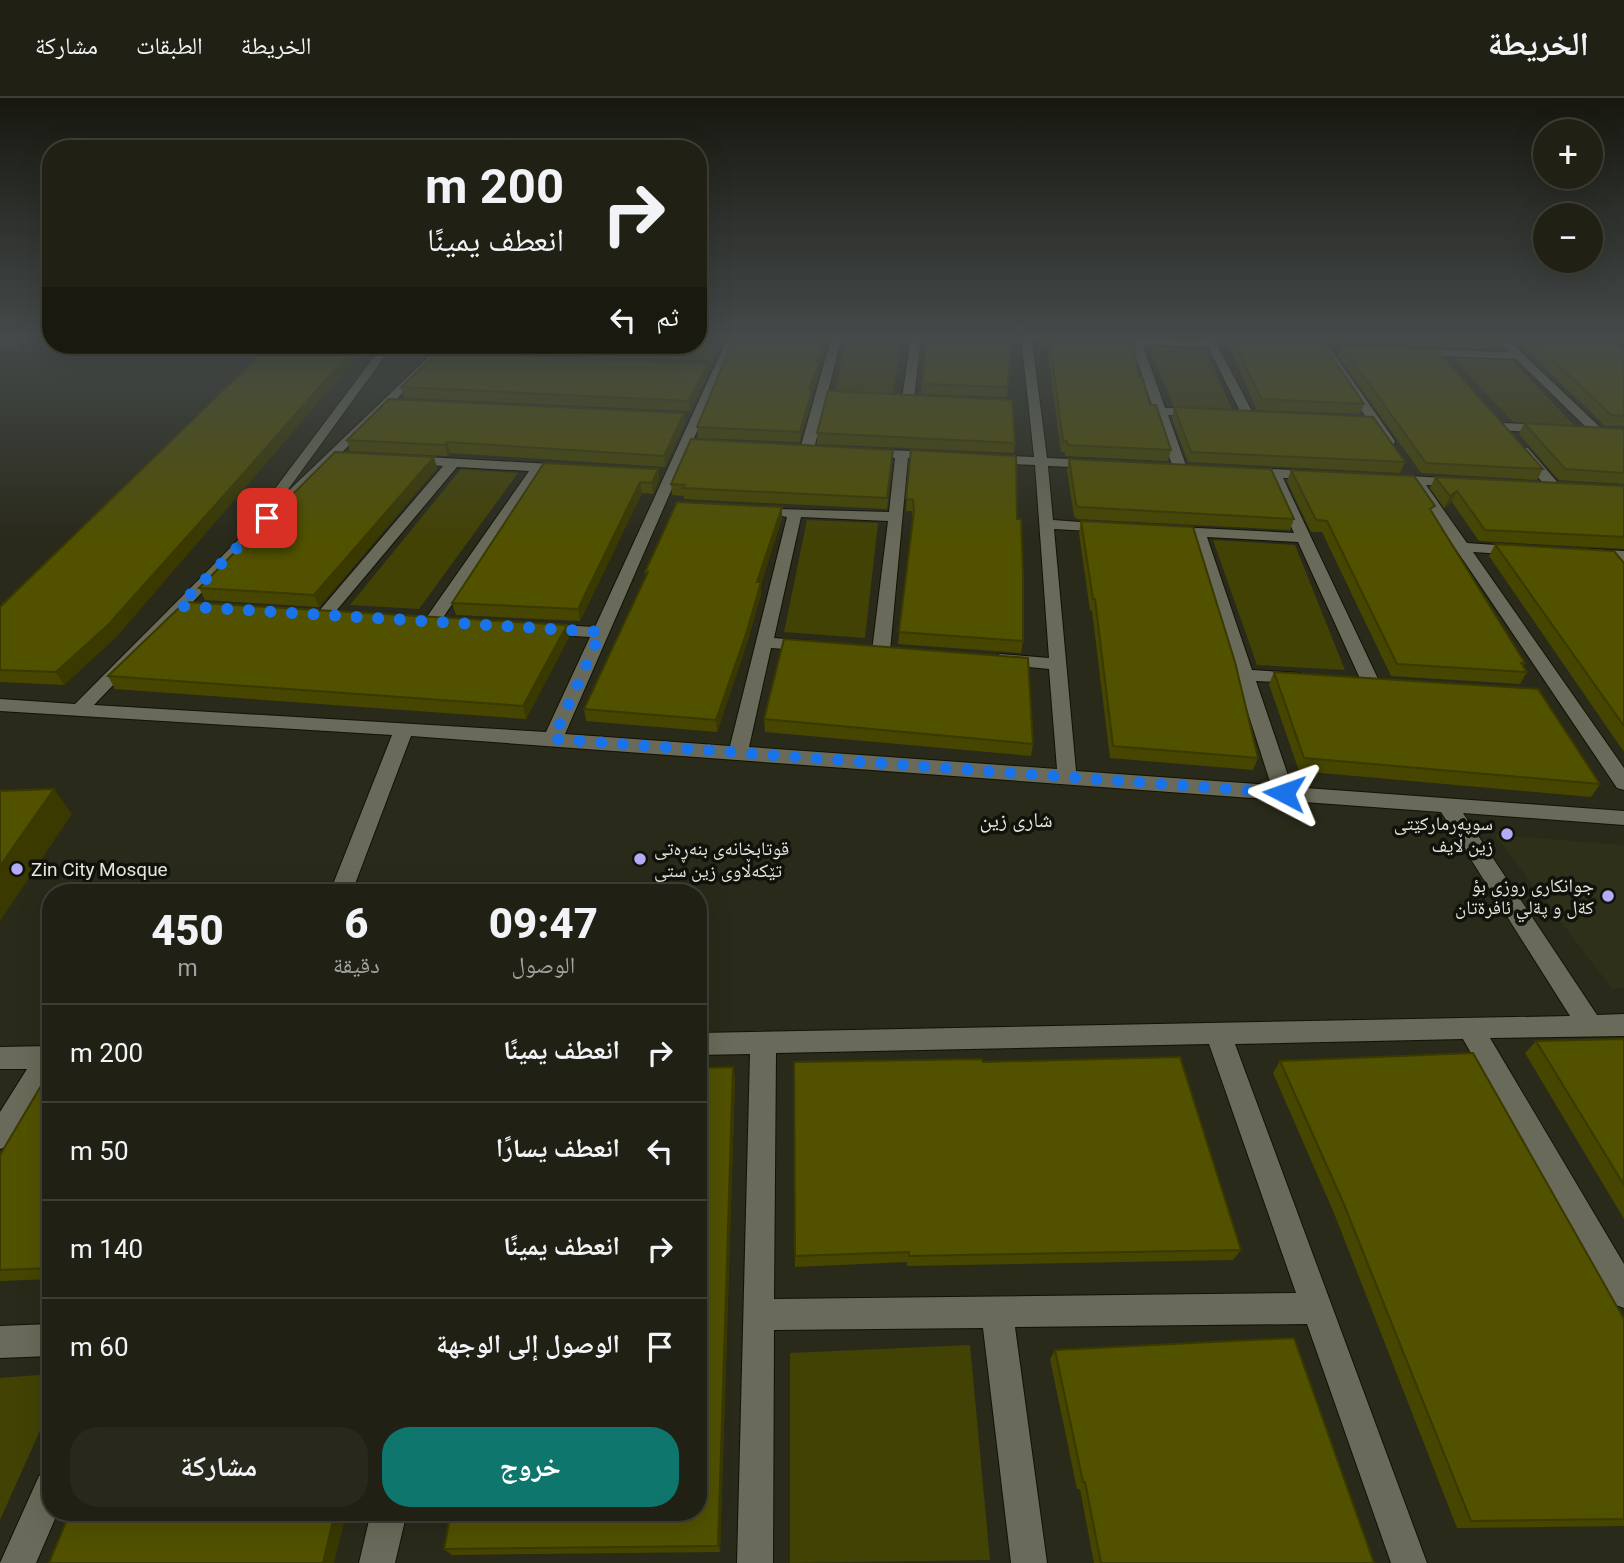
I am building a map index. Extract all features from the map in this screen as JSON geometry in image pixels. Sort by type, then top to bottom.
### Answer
[{"type":"street","points":[[253,531],[281,486],[344,403]]},
{"type":"street","points":[[78,711],[253,531],[340,456],[395,403]]},
{"type":"street","points":[[553,739],[601,632],[664,506],[665,474],[692,444],[691,418],[697,403]]},
{"type":"street","points":[[807,449],[819,403]]},
{"type":"street","points":[[1028,403],[1041,461],[1067,777]]},
{"type":"street","points":[[1157,403],[1180,468]]},
{"type":"street","points":[[1242,403],[1248,415]]},
{"type":"street","points":[[1360,403],[1369,421],[1416,480],[1624,783]]},
{"type":"street","points":[[1553,487],[1498,421],[1564,430],[1604,432],[1572,403]]},
{"type":"street","points":[[1160,411],[1210,414]]},
{"type":"street","points":[[848,452],[1111,465]]},
{"type":"street","points":[[882,651],[902,454]]},
{"type":"street","points":[[400,460],[578,469]]},
{"type":"street","points":[[352,616],[318,614],[454,462]]},
{"type":"street","points":[[432,621],[538,467]]},
{"type":"street","points":[[1234,471],[1326,476]]},
{"type":"street","points":[[1274,473],[1378,683],[1346,681]]},
{"type":"street","points":[[1378,478],[1471,483]]},
{"type":"street","points":[[767,511],[895,517]]},
{"type":"street","points":[[738,753],[795,512]]},
{"type":"street","points":[[1046,524],[1129,529]]},
{"type":"street","points":[[1171,531],[1304,538]]},
{"type":"street","points":[[1198,532],[1284,793]]},
{"type":"street","points":[[1462,547],[1541,551]]},
{"type":"street","points":[[1580,553],[1622,558]]},
{"type":"street","points":[[179,606],[206,607]]},
{"type":"street","points":[[523,627],[601,632]]},
{"type":"street","points":[[764,642],[829,647]]},
{"type":"street","points":[[976,658],[1058,664]]},
{"type":"street","points":[[1245,675],[1321,680]]},
{"type":"street","points":[[1536,694],[1564,695]]},
{"type":"street","points":[[0,705],[553,739],[1624,818]]},
{"type":"street","points":[[344,884],[404,730]]},
{"type":"street","points":[[1447,805],[1590,1026]]},
{"type":"street","points":[[707,1044],[1624,1025]]},
{"type":"street","points":[[1470,1028],[1624,1292]]},
{"type":"street","points":[[1218,1033],[1409,1563]]},
{"type":"street","points":[[755,1563],[763,1042]]},
{"type":"street","points":[[0,1058],[42,1057]]},
{"type":"street","points":[[0,1136],[42,1068]]},
{"type":"street","points":[[759,1315],[1317,1308]]},
{"type":"street","points":[[997,1312],[1029,1563]]},
{"type":"street","points":[[0,1342],[42,1340]]},
{"type":"street","points":[[17,1563],[42,1508]]},
{"type":"street","points":[[377,1563],[387,1521]]},
{"type":"shaded area","points":[[1172,403],[1229,403],[1232,409],[1174,407]]},
{"type":"shaded area","points":[[1496,403],[1553,403],[1575,426],[1514,423]]},
{"type":"shaded area","points":[[461,469],[518,473],[419,609],[350,605]]},
{"type":"shaded area","points":[[807,520],[878,523],[865,638],[784,632]]},
{"type":"shaded area","points":[[1213,540],[1295,545],[1345,670],[1257,665]]},
{"type":"shaded area","points":[[1495,835],[1624,845],[1624,988],[1612,989]]},
{"type":"shaded area","points":[[970,1345],[990,1560],[790,1563],[790,1353]]},
{"type":"shaded area","points":[[42,1375],[42,1426],[0,1520],[0,1378]]},
{"type":"building","points":[[210,403],[305,403],[108,625],[56,672],[0,670],[0,607]]},
{"type":"building","points":[[385,403],[481,403],[684,413],[664,456],[447,442],[445,445],[347,440]]},
{"type":"building","points":[[707,403],[808,403],[800,432],[697,427]]},
{"type":"building","points":[[825,403],[1012,403],[1015,443],[817,433]]},
{"type":"building","points":[[1058,403],[1150,403],[1156,405],[1171,450],[1067,445],[1067,441],[1063,441]]},
{"type":"building","points":[[1383,403],[1484,403],[1543,469],[1426,463]]},
{"type":"building","points":[[1599,403],[1624,403],[1624,416],[1611,415]]},
{"type":"building","points":[[1174,407],[1373,417],[1405,462],[1191,452]]},
{"type":"building","points":[[1524,423],[1624,429],[1624,473],[1565,469]]},
{"type":"building","points":[[691,439],[893,450],[887,498],[683,488],[685,485],[671,484]]},
{"type":"building","points":[[911,450],[1016,456],[1017,519],[1021,519],[1023,571],[1023,641],[899,632],[914,511],[913,500],[906,499]]},
{"type":"building","points":[[335,452],[434,457],[314,595],[199,588]]},
{"type":"building","points":[[1069,459],[1271,469],[1294,519],[1079,507],[1076,505]]},
{"type":"building","points":[[544,463],[658,469],[652,483],[640,482],[578,609],[452,603]]},
{"type":"building","points":[[1291,470],[1414,476],[1435,506],[1430,509],[1525,663],[1521,663],[1527,672],[1397,664],[1327,521],[1316,520]]},
{"type":"building","points":[[1435,477],[1624,486],[1624,537],[1485,530],[1457,491],[1450,496]]},
{"type":"building","points":[[677,502],[782,507],[757,582],[761,582],[747,631],[716,720],[584,709],[648,572],[645,572]]},
{"type":"building","points":[[1081,521],[1193,527],[1235,662],[1258,758],[1113,746],[1095,599]]},
{"type":"building","points":[[1495,544],[1614,551],[1624,563],[1624,726]]},
{"type":"building","points":[[185,602],[567,625],[523,706],[108,676]]},
{"type":"building","points":[[784,639],[1028,658],[1033,744],[764,719]]},
{"type":"building","points":[[1274,672],[1538,689],[1600,784],[1304,758]]},
{"type":"building","points":[[54,789],[0,866],[0,791]]},
{"type":"building","points":[[1624,1039],[1624,1185],[1536,1041]]},
{"type":"building","points":[[1473,1053],[1624,1319],[1624,1519],[1471,1521],[1343,1202],[1280,1061]]},
{"type":"building","points":[[1180,1057],[1241,1250],[909,1256],[909,1252],[795,1256],[794,1062],[982,1059],[983,1062]]},
{"type":"building","points":[[733,1067],[718,1546],[444,1549],[449,1521],[707,1521],[707,1068]]},
{"type":"building","points":[[42,1084],[42,1268],[0,1270],[0,1155]]},
{"type":"building","points":[[1294,1338],[1374,1563],[1101,1563],[1055,1350]]},
{"type":"building","points":[[66,1521],[333,1521],[323,1563],[49,1563]]},
{"type":"place","name":"سوپەرماركێتی زین ڵایف","points":[[1507,834]]},
{"type":"place","name":"قوتابخانەی بنەڕەتی تێکەڵاوی زین ستی","points":[[640,859]]},
{"type":"place","name":"Zin City Mosque","points":[[17,869]]},
{"type":"place","name":"جوانكارى روزى بؤ كةل و پةلي ئافرةتان","points":[[1608,896]]},
{"type":"district","name":"شاری زین","points":[[1016,820]]},
{"type":"route","points":[[267,518],[179,606],[601,632],[553,739],[1284,793]]}]
